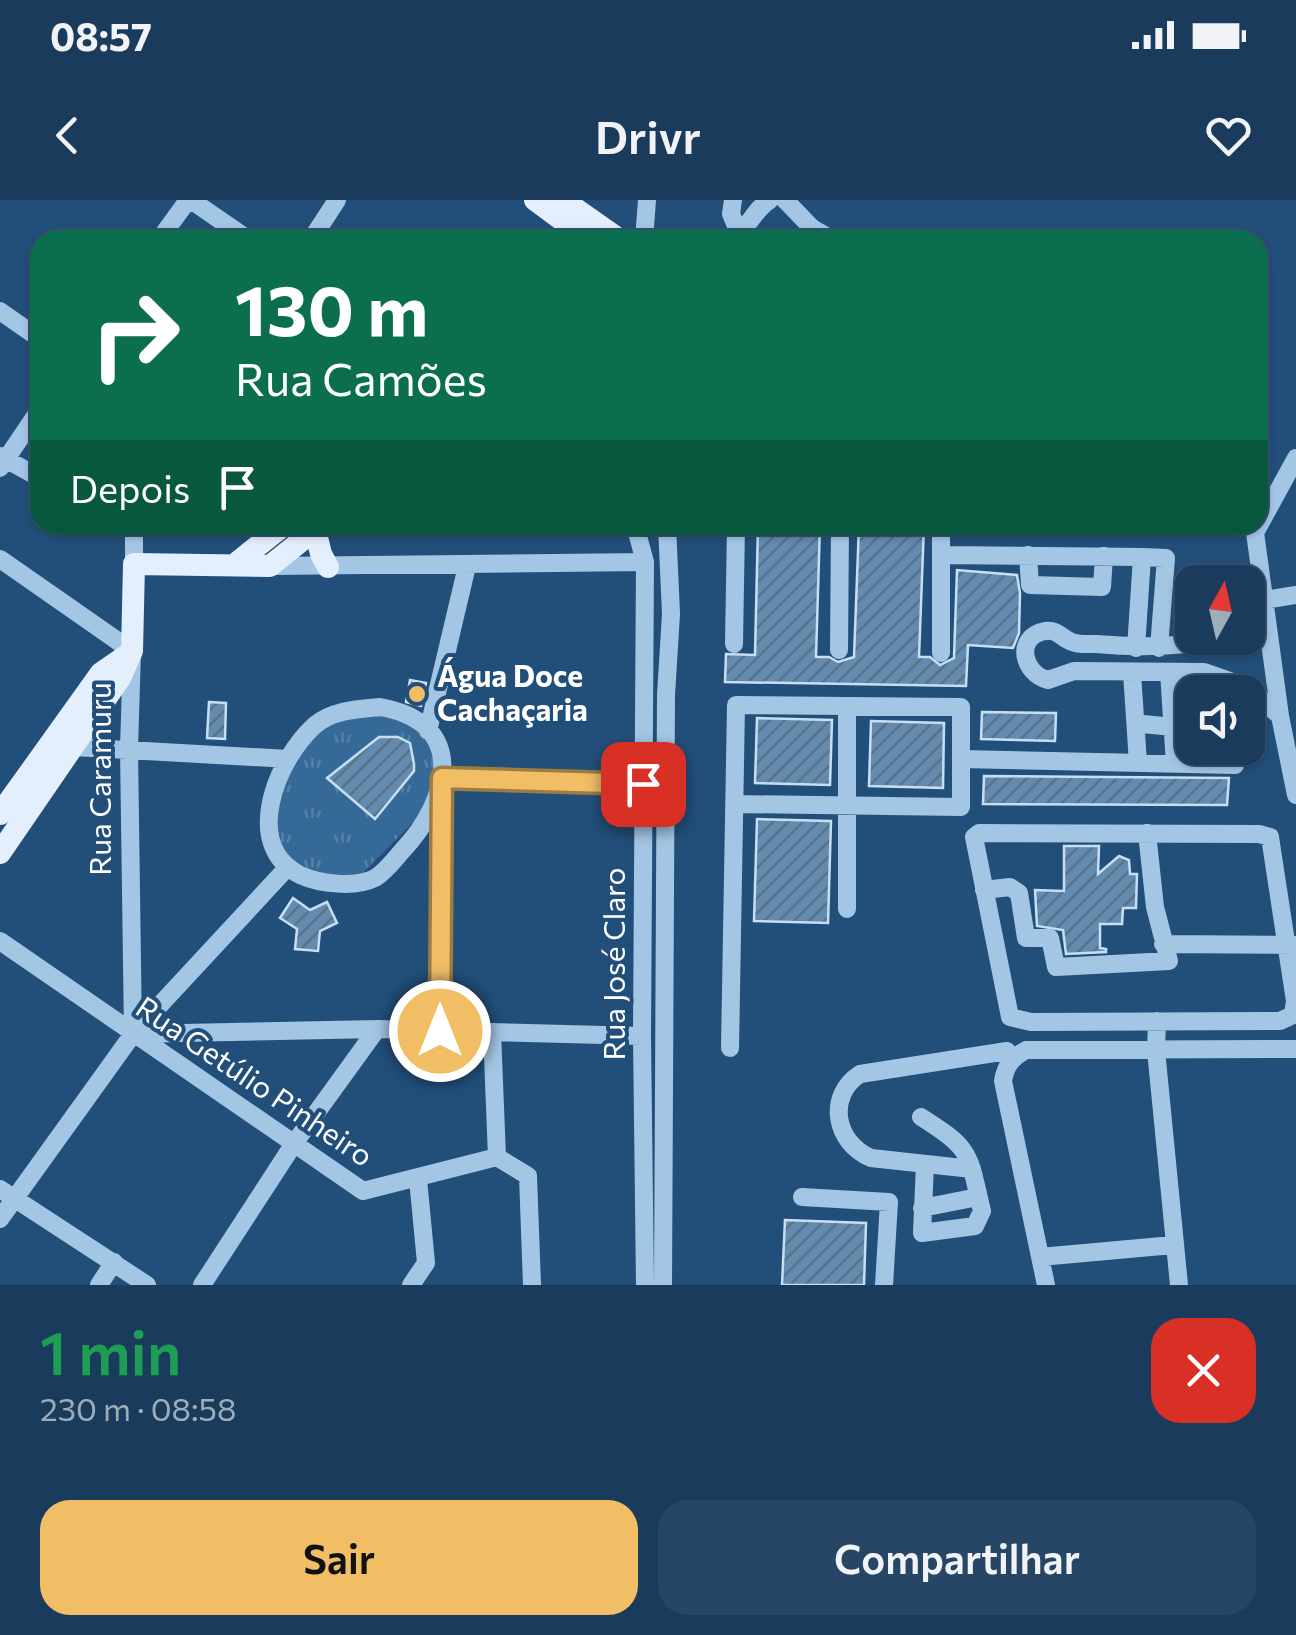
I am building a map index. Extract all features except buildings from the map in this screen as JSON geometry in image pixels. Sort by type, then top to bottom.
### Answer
[{"type":"main road","points":[[535,200],[576,230]]},
{"type":"main road","points":[[564,200],[606,230]]},
{"type":"main road","points":[[234,566],[272,535]]},
{"type":"main road","points":[[134,564],[270,566],[308,535]]},
{"type":"main road","points":[[319,535],[320,554],[328,567]]},
{"type":"main road","name":"Rua Caramuru","points":[[132,650],[134,564]]},
{"type":"main road","points":[[0,853],[5,815],[64,741],[101,673],[132,650]]},
{"type":"street","points":[[166,230],[189,200],[234,230]]},
{"type":"street","points":[[318,230],[337,200]]},
{"type":"street","points":[[645,230],[648,200]]},
{"type":"street","points":[[733,200],[731,214],[736,230]]},
{"type":"street","points":[[743,230],[756,211],[770,200]]},
{"type":"street","points":[[785,200],[819,230]]},
{"type":"street","points":[[800,230],[802,218]]},
{"type":"street","points":[[0,311],[30,332]]},
{"type":"street","points":[[30,423],[2,461],[30,474]]},
{"type":"street","points":[[1268,506],[1296,458]]},
{"type":"street","name":"Rua Caramuru","points":[[131,535],[134,564]]},
{"type":"street","name":"Rua José Claro","points":[[638,535],[645,562],[645,1285]]},
{"type":"street","name":"Rua José Claro","points":[[663,1285],[666,696],[671,614],[667,535]]},
{"type":"street","points":[[734,644],[736,535]]},
{"type":"street","points":[[839,650],[840,535]]},
{"type":"street","points":[[941,652],[942,535]]},
{"type":"street","points":[[1256,535],[1260,565]]},
{"type":"street","points":[[942,555],[1166,558],[1160,648]]},
{"type":"street","points":[[1028,555],[1030,585],[1102,587],[1104,556]]},
{"type":"street","points":[[1136,648],[1142,557]]},
{"type":"street","points":[[0,558],[132,650]]},
{"type":"street","points":[[270,566],[645,562]]},
{"type":"street","points":[[428,731],[468,566]]},
{"type":"street","points":[[1296,596],[1265,600],[1280,716],[1296,795]]},
{"type":"street","points":[[1139,604],[1163,603]]},
{"type":"street","points":[[1175,646],[1136,648],[1071,642],[1062,634],[1046,631],[1032,638],[1025,652],[1028,668],[1048,680],[1074,670],[1204,672],[1247,687],[1280,716]]},
{"type":"street","name":"Rua Caramuru","points":[[132,650],[129,749],[133,1034]]},
{"type":"street","points":[[1169,672],[1175,752]]},
{"type":"street","points":[[1132,673],[1138,763]]},
{"type":"street","points":[[730,1048],[736,705],[961,708],[961,807],[735,804]]},
{"type":"street","points":[[847,706],[848,909]]},
{"type":"street","points":[[440,1031],[442,783],[437,740],[407,712],[380,708],[350,709],[316,724],[278,772],[268,830],[274,852],[286,868],[310,880],[363,882],[378,877],[410,842],[433,812],[442,783]]},
{"type":"street","points":[[1136,728],[1142,724],[1173,728]]},
{"type":"street","points":[[64,741],[288,759]]},
{"type":"street","points":[[961,759],[1175,764]]},
{"type":"street","points":[[442,783],[643,784]]},
{"type":"street","points":[[1010,1016],[1031,1022],[1157,1022],[1280,1021],[1292,1015],[1292,953],[1270,837],[979,832],[974,837],[1010,1016],[1010,1054],[1003,1080],[1046,1285]]},
{"type":"street","points":[[984,890],[1010,887],[1019,893],[1026,938],[1050,938],[1056,967],[1169,961],[1155,907],[1147,833]]},
{"type":"street","points":[[410,842],[441,854]]},
{"type":"street","points":[[0,1219],[7,1194],[133,1034],[286,868]]},
{"type":"street","name":"Rua Getúlio Pinheiro","points":[[0,941],[363,1190],[497,1157]]},
{"type":"street","points":[[1164,944],[1292,953]]},
{"type":"street","points":[[1157,1022],[1156,1050],[1178,1285]]},
{"type":"street","points":[[133,1034],[377,1029],[642,1036]]},
{"type":"street","points":[[202,1285],[294,1145],[377,1029]]},
{"type":"street","points":[[492,1032],[497,1157],[528,1176],[532,1285]]},
{"type":"street","points":[[972,1169],[870,1158],[856,1152],[843,1136],[839,1096],[847,1082],[860,1074],[1026,1050],[1296,1049]]},
{"type":"street","points":[[920,1117],[958,1141],[972,1169],[982,1212],[975,1226],[922,1233],[925,1164]]},
{"type":"street","points":[[411,1285],[426,1263],[418,1179]]},
{"type":"street","points":[[7,1194],[148,1285]]},
{"type":"street","points":[[802,1197],[888,1202],[884,1285]]},
{"type":"street","points":[[922,1208],[978,1197]]},
{"type":"street","points":[[1040,1258],[1173,1245]]},
{"type":"street","points":[[99,1285],[114,1262]]},
{"type":"green space","points":[[380,713],[407,718],[432,748],[436,763],[426,809],[358,878],[321,874],[292,863],[275,833],[283,775],[319,728],[351,715]]},
{"type":"place","name":"Água Doce Cachaçaria","points":[[417,694]]},
{"type":"route","points":[[440,1031],[442,778],[643,784]]}]
